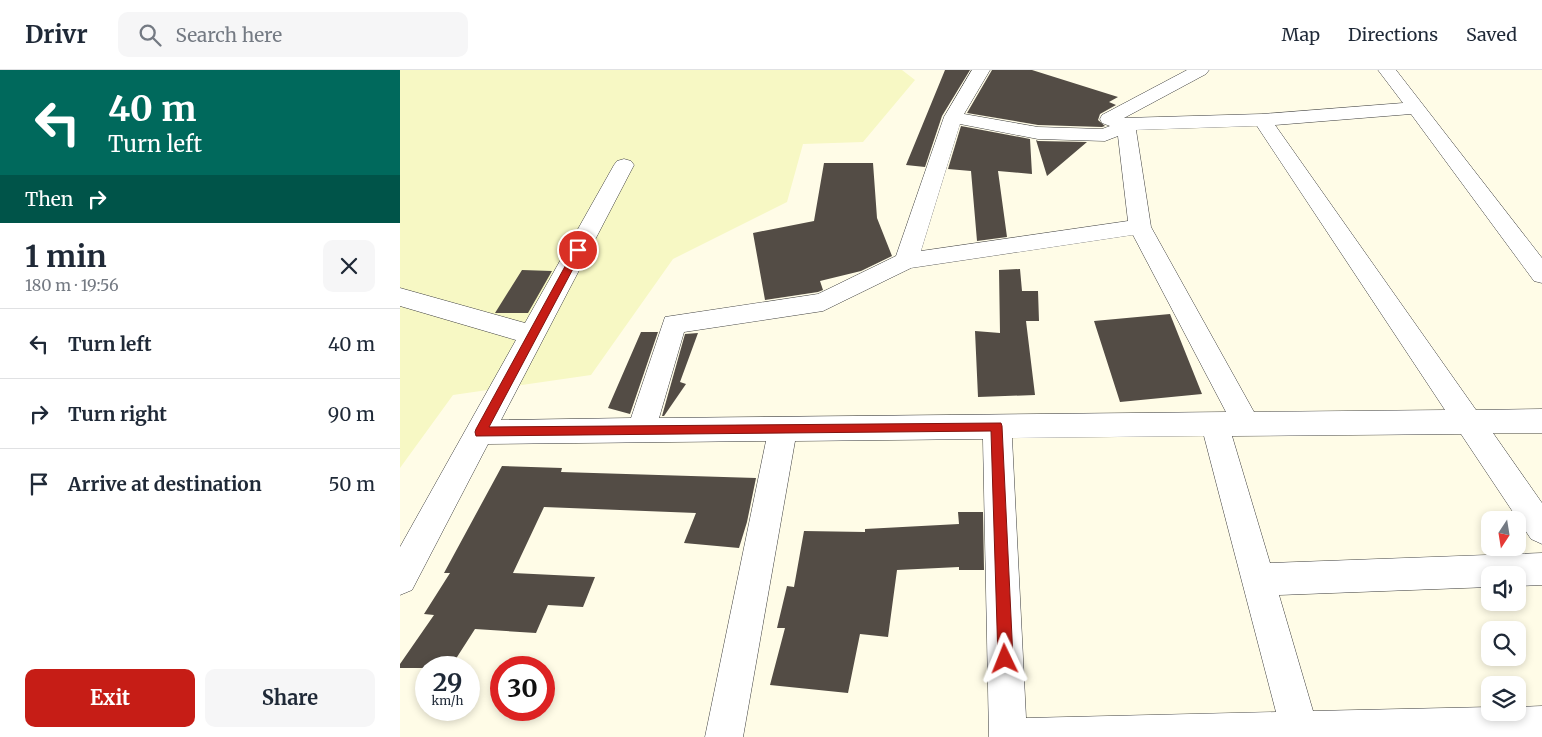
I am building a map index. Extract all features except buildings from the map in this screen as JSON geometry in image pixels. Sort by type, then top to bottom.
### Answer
[{"type":"street","points":[[906,261],[952,117],[982,70]]},
{"type":"street","points":[[1200,70],[1109,119],[1126,125],[1262,120],[1415,108]]},
{"type":"street","points":[[1387,70],[1542,275]]},
{"type":"street","points":[[952,117],[1038,133],[1105,135],[1126,125]]},
{"type":"street","points":[[1262,120],[1542,529]]},
{"type":"street","points":[[1126,125],[1140,227],[1246,424]]},
{"type":"street","points":[[400,580],[624,165]]},
{"type":"street","points":[[641,430],[674,324],[823,302],[906,261],[1140,227]]},
{"type":"street","points":[[400,297],[533,335]]},
{"type":"street","points":[[481,432],[1542,421]]},
{"type":"street","points":[[1214,425],[1301,734]]},
{"type":"street","points":[[997,426],[1009,737],[1301,734],[1542,725]]},
{"type":"street","points":[[724,737],[783,429]]},
{"type":"street","points":[[1258,580],[1542,569]]},
{"type":"green space","points":[[400,70],[902,70],[915,80],[863,142],[803,144],[787,202],[673,259],[591,375],[453,395],[400,468]]},
{"type":"route","points":[[578,250],[481,432],[997,426],[1005,659]]}]
